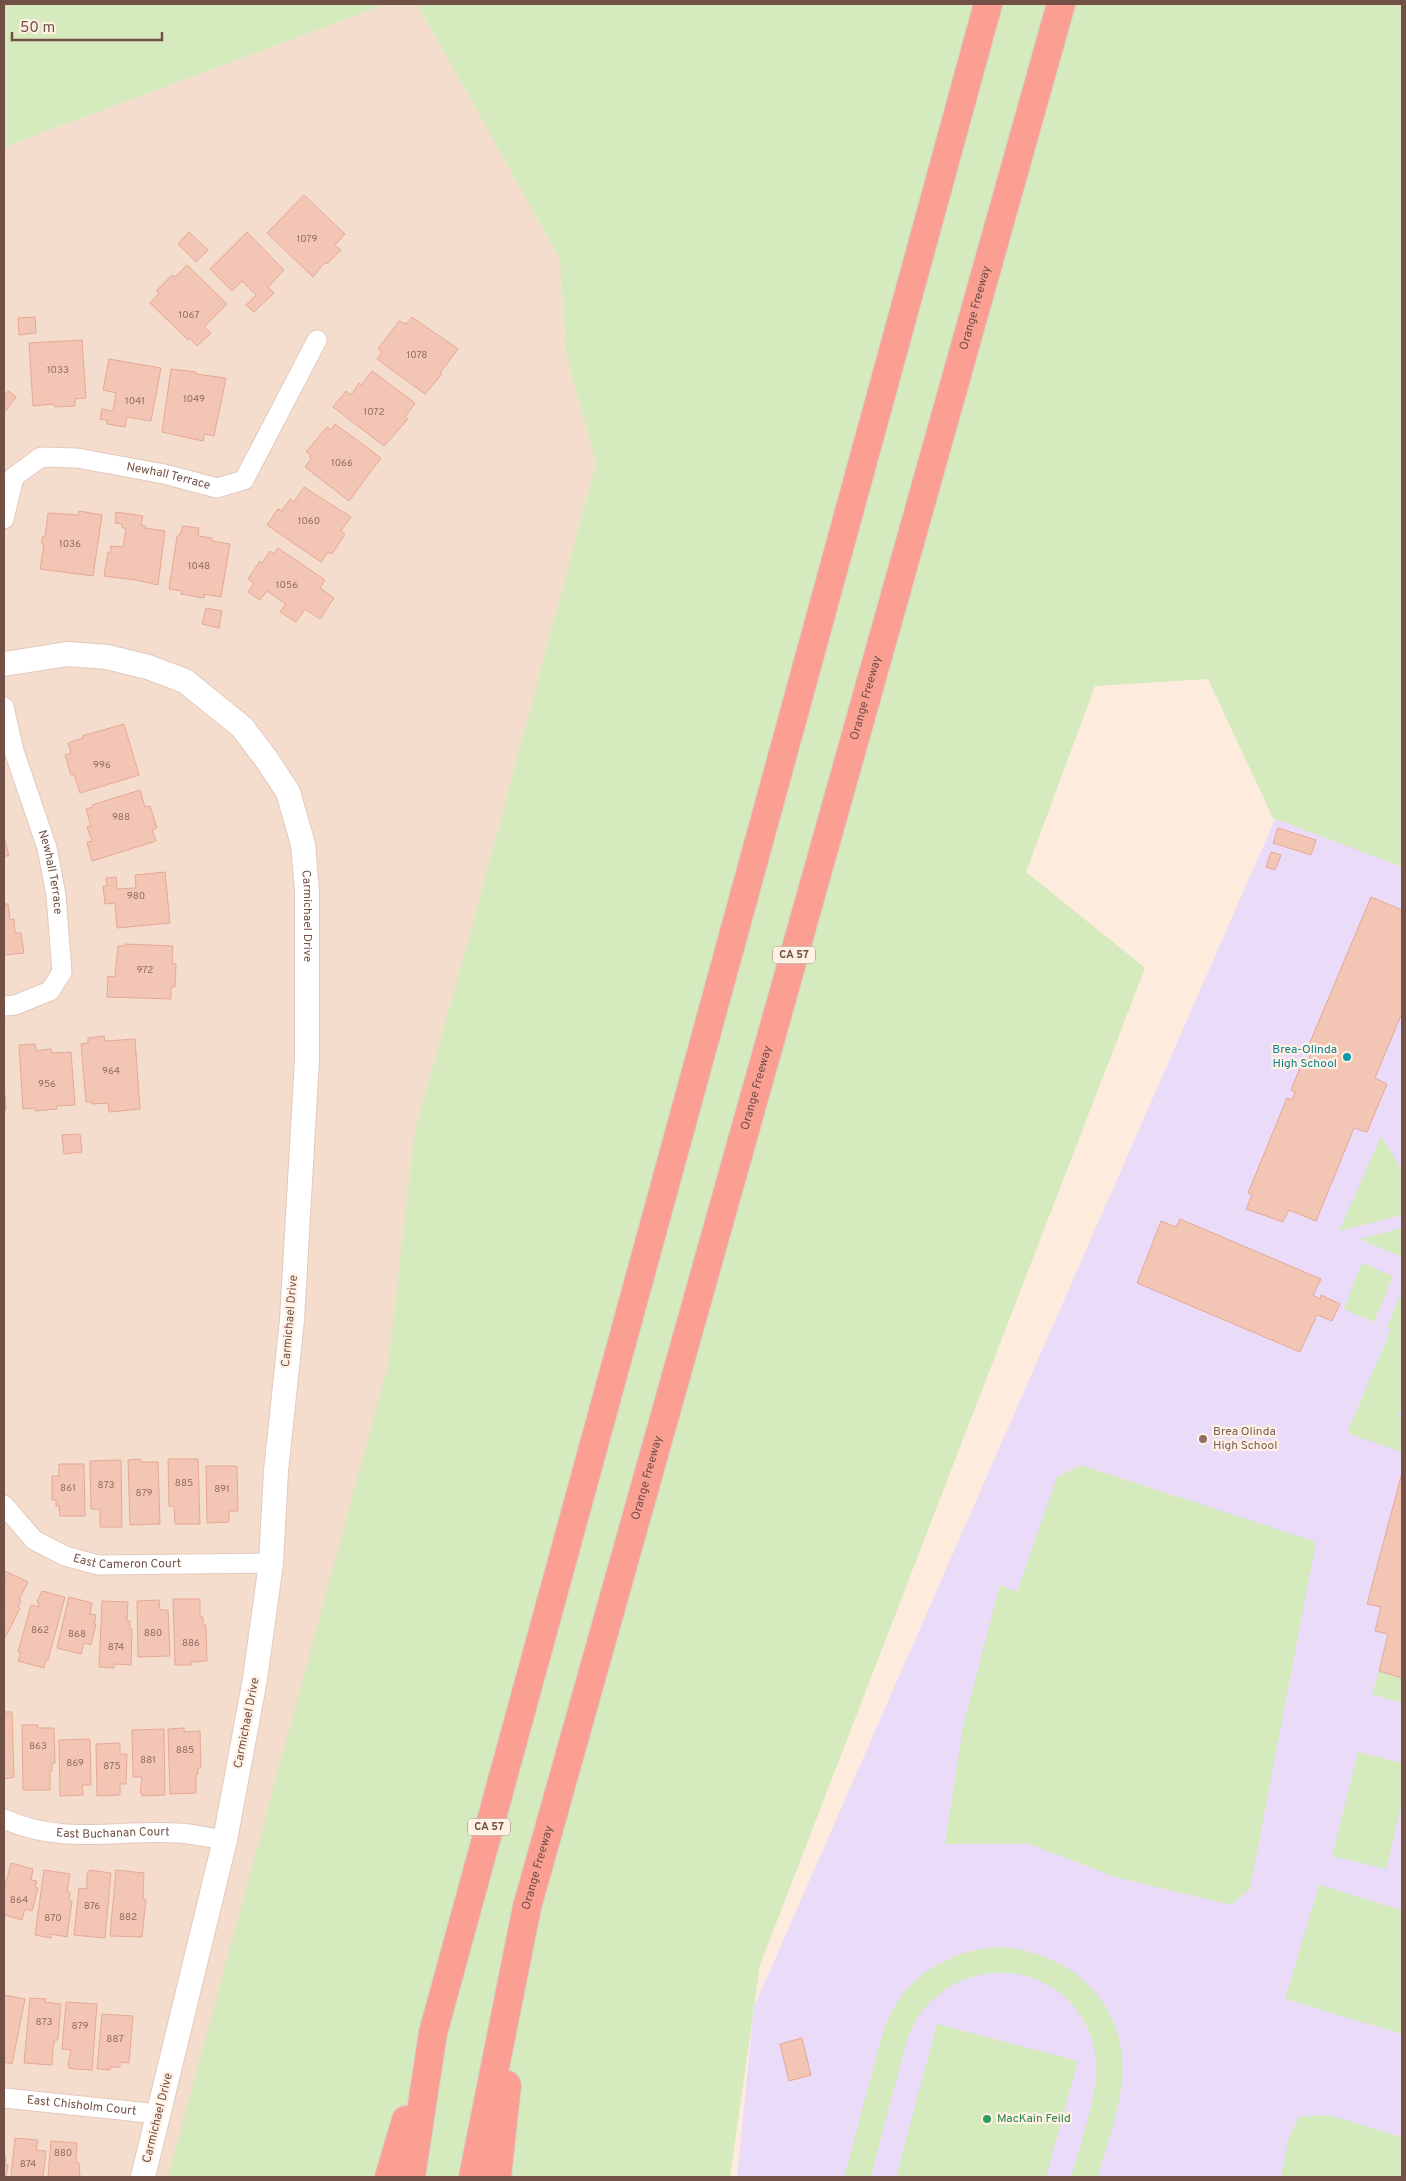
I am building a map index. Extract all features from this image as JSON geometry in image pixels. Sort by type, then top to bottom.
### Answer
[{"type":"highway","name":"CA 57","points":[[411,2177],[433,2033],[988,4]]},
{"type":"highway","name":"Orange Freeway","points":[[472,2177],[527,1907],[1060,4]]},
{"type":"highway","points":[[497,2177],[527,1907]]},
{"type":"highway","points":[[389,2177],[433,2033]]},
{"type":"street","name":"Newhall Terrace","points":[[4,519],[14,477],[40,458],[77,458],[164,474],[217,488],[244,480],[317,340]]},
{"type":"street","name":"Carmichael Drive","points":[[4,664],[68,654],[106,657],[148,667],[185,681],[242,727],[267,760],[288,792],[303,844],[307,891],[307,1059],[292,1320],[276,1471],[271,1563],[256,1679],[225,1840],[143,2177]]},
{"type":"street","name":"Newhall Terrace","points":[[4,707],[14,750],[47,848],[56,895],[62,972],[50,991],[15,1005],[4,1006]]},
{"type":"street","name":"East Cameron Court","points":[[4,1505],[34,1540],[65,1556],[98,1564],[271,1563]]},
{"type":"street","name":"East Buchanan Court","points":[[4,1818],[24,1828],[76,1836],[178,1833],[225,1840]]},
{"type":"street","name":"East Chisholm Court","points":[[4,2098],[159,2114]]},
{"type":"shaded area","points":[[386,4],[417,4],[560,259],[566,354],[596,463],[474,919],[415,1129],[388,1365],[256,2177],[4,2177],[4,147]]},
{"type":"shaded area","name":"Brea Olinda High School","points":[[1287,792],[1402,824],[1402,2177],[737,2177],[754,2007]]},
{"type":"green space","points":[[4,4],[386,4],[4,147]]},
{"type":"green space","points":[[417,4],[1402,4],[1402,867],[1273,818],[1208,679],[1095,686],[1026,872],[1145,968],[760,1965],[730,2177],[168,2177],[388,1365],[415,1129],[474,919],[596,463],[566,354],[560,259]]},
{"type":"green space","points":[[1381,1136],[1402,1170],[1402,1215],[1339,1231]]},
{"type":"green space","points":[[1402,1228],[1402,1257],[1359,1239]]},
{"type":"green space","points":[[1362,1263],[1393,1276],[1374,1322],[1344,1309]]},
{"type":"green space","points":[[1402,1290],[1402,1407],[1399,1415],[1402,1417],[1402,1452],[1347,1433],[1391,1329],[1387,1327]]},
{"type":"green space","points":[[1081,1465],[1316,1542],[1250,1889],[1231,1905],[1115,1877],[1030,1844],[945,1844],[963,1726],[1000,1585],[1017,1592],[1057,1477]]},
{"type":"green space","points":[[1379,1671],[1402,1678],[1402,1703],[1372,1694]]},
{"type":"green space","points":[[1358,1752],[1402,1763],[1402,1803],[1386,1869],[1332,1856]]},
{"type":"green space","points":[[1319,1885],[1402,1910],[1402,2034],[1285,1999]]},
{"type":"green space","points":[[994,1947],[1021,1950],[1046,1957],[1069,1969],[1088,1985],[1104,2004],[1115,2027],[1122,2053],[1122,2081],[1115,2117],[1098,2177],[1071,2177],[1090,2112],[1096,2079],[1094,2048],[1083,2020],[1066,1998],[1044,1983],[1019,1974],[992,1973],[966,1979],[941,1993],[920,2014],[906,2045],[871,2177],[844,2177],[883,2034],[896,2003],[918,1978],[931,1968],[961,1954]]},
{"type":"green space","name":"MacKain Feild","points":[[937,2024],[1078,2061],[1046,2177],[896,2177]]},
{"type":"green space","points":[[1328,2115],[1402,2137],[1402,2177],[1281,2177],[1289,2137],[1299,2117]]},
{"type":"building","points":[[304,195],[345,234],[335,245],[341,250],[327,264],[325,262],[313,277],[267,233]]},
{"type":"building","points":[[189,232],[208,250],[196,262],[178,244]]},
{"type":"building","points":[[247,232],[284,270],[268,287],[274,293],[254,312],[246,305],[256,295],[242,281],[232,291],[210,269]]},
{"type":"building","points":[[187,265],[227,304],[204,327],[211,333],[197,346],[189,338],[188,340],[150,303],[159,293],[156,291],[172,275],[175,277]]},
{"type":"building","points":[[35,317],[36,333],[19,335],[18,318]]},
{"type":"building","points":[[412,317],[458,349],[440,373],[442,374],[425,394],[377,359],[382,352],[378,349],[399,321],[406,324]]},
{"type":"building","points":[[82,340],[86,398],[75,399],[75,406],[55,407],[54,404],[33,406],[29,343]]},
{"type":"building","points":[[109,359],[161,368],[151,421],[127,417],[125,427],[107,424],[107,420],[100,419],[102,409],[113,411],[116,393],[103,390]]},
{"type":"building","points":[[171,369],[226,378],[214,436],[204,434],[203,441],[162,432]]},
{"type":"building","points":[[372,371],[415,403],[405,417],[408,419],[384,446],[333,407],[346,391],[351,395],[359,383],[361,385]]},
{"type":"building","points":[[8,391],[16,397],[4,413],[4,396]]},
{"type":"building","points":[[335,424],[381,458],[349,501],[305,467],[311,459],[311,455],[306,452],[327,427],[331,430]]},
{"type":"building","points":[[304,487],[351,517],[341,531],[345,534],[332,554],[328,552],[321,562],[267,525],[278,509],[282,511],[290,499],[294,502]]},
{"type":"building","points":[[79,511],[102,515],[93,576],[40,569],[44,544],[42,544],[42,537],[45,537],[48,513],[79,515]]},
{"type":"building","points":[[116,512],[143,516],[141,525],[145,526],[145,528],[165,531],[158,585],[104,576],[108,552],[110,553],[111,546],[123,547],[126,528],[122,528],[122,524],[115,523]]},
{"type":"building","points":[[183,526],[199,528],[198,536],[230,544],[221,597],[204,594],[204,598],[181,594],[182,591],[169,589],[177,537]]},
{"type":"building","points":[[278,548],[325,580],[320,588],[334,598],[320,619],[305,609],[296,622],[280,612],[286,604],[267,591],[260,600],[248,592],[254,583],[248,579],[260,561],[262,563],[270,551],[274,554]]},
{"type":"building","points":[[206,608],[222,611],[219,628],[202,624]]},
{"type":"building","points":[[124,724],[139,775],[80,793],[74,774],[71,775],[65,755],[71,753],[68,743],[83,738],[82,736]]},
{"type":"building","points":[[140,790],[145,807],[150,806],[157,828],[152,830],[156,841],[92,861],[87,842],[92,841],[87,827],[91,826],[86,809],[93,807],[92,805]]},
{"type":"building","points":[[1278,828],[1316,840],[1311,855],[1273,843]]},
{"type":"building","points":[[4,838],[9,855],[4,857]]},
{"type":"building","points":[[1271,852],[1281,855],[1275,870],[1266,867]]},
{"type":"building","points":[[165,872],[170,923],[117,928],[115,903],[105,904],[103,886],[107,886],[106,878],[116,877],[117,889],[136,888],[135,875]]},
{"type":"building","name":"Brea-Olinda High School","points":[[1371,897],[1402,910],[1402,1013],[1375,1078],[1387,1084],[1367,1132],[1354,1128],[1316,1221],[1289,1210],[1283,1222],[1246,1209],[1252,1195],[1248,1193],[1287,1098],[1292,1100],[1295,1092],[1291,1090],[1303,1060],[1307,1062],[1311,1054],[1306,1052]]},
{"type":"building","points":[[4,904],[8,904],[10,920],[14,919],[15,933],[21,933],[24,953],[4,955]]},
{"type":"building","points":[[125,944],[173,946],[172,964],[176,964],[175,987],[171,987],[171,999],[107,997],[108,976],[115,977],[118,946],[125,946]]},
{"type":"building","points":[[104,1036],[105,1041],[135,1039],[140,1109],[109,1112],[108,1103],[92,1104],[92,1102],[86,1102],[81,1044],[88,1043],[88,1038]]},
{"type":"building","points":[[35,1044],[36,1051],[51,1049],[52,1053],[71,1052],[75,1105],[57,1106],[57,1109],[35,1111],[35,1108],[23,1109],[19,1045]]},
{"type":"building","points":[[4,1081],[6,1110],[4,1111]]},
{"type":"building","points":[[80,1134],[82,1152],[64,1154],[62,1135]]},
{"type":"building","points":[[1180,1219],[1321,1279],[1313,1295],[1320,1299],[1321,1295],[1340,1304],[1332,1321],[1317,1315],[1300,1352],[1137,1283],[1161,1221],[1176,1227]]},
{"type":"building","points":[[141,1459],[141,1462],[158,1462],[160,1524],[130,1525],[128,1460]]},
{"type":"building","points":[[168,1459],[198,1459],[200,1524],[175,1524],[174,1506],[169,1506]]},
{"type":"building","points":[[121,1460],[122,1527],[100,1527],[100,1509],[91,1509],[90,1461]]},
{"type":"building","points":[[59,1464],[84,1464],[85,1516],[60,1516],[56,1500],[52,1500],[52,1476],[59,1476]]},
{"type":"building","points":[[206,1466],[237,1466],[238,1511],[229,1511],[229,1522],[207,1523]]},
{"type":"building","points":[[1402,1473],[1402,1678],[1379,1671],[1388,1634],[1375,1631],[1381,1607],[1367,1604]]},
{"type":"building","points":[[5,1571],[28,1582],[19,1599],[21,1600],[18,1607],[20,1608],[4,1640]]},
{"type":"building","points":[[42,1591],[65,1597],[48,1660],[46,1659],[44,1668],[18,1661],[21,1652],[18,1652],[31,1605],[38,1607],[39,1603],[37,1602]]},
{"type":"building","points":[[69,1597],[92,1603],[90,1614],[96,1615],[91,1645],[84,1643],[81,1654],[57,1648]]},
{"type":"building","points":[[173,1599],[200,1599],[200,1617],[203,1617],[203,1625],[206,1625],[207,1661],[191,1662],[191,1665],[175,1665]]},
{"type":"building","points":[[159,1600],[160,1610],[168,1610],[170,1656],[138,1657],[137,1601]]},
{"type":"building","points":[[102,1601],[128,1602],[127,1621],[130,1621],[130,1629],[132,1629],[131,1665],[114,1664],[114,1668],[99,1667]]},
{"type":"building","points":[[4,1712],[12,1712],[14,1777],[4,1779]]},
{"type":"building","points":[[22,1725],[54,1728],[55,1763],[52,1764],[52,1771],[50,1771],[50,1790],[23,1790]]},
{"type":"building","points":[[184,1728],[184,1732],[200,1731],[201,1768],[198,1768],[198,1774],[196,1774],[196,1793],[170,1794],[168,1729]]},
{"type":"building","points":[[164,1729],[165,1795],[142,1796],[142,1793],[140,1793],[142,1777],[133,1777],[132,1730]]},
{"type":"building","points":[[90,1739],[91,1785],[82,1785],[83,1795],[60,1796],[59,1740]]},
{"type":"building","points":[[120,1743],[120,1754],[127,1754],[126,1784],[120,1784],[120,1795],[97,1796],[96,1744]]},
{"type":"building","points":[[11,1863],[33,1869],[31,1880],[37,1881],[35,1887],[38,1888],[32,1911],[25,1909],[22,1920],[4,1915],[4,1890]]},
{"type":"building","points":[[44,1870],[70,1874],[67,1892],[70,1892],[69,1900],[72,1901],[67,1937],[51,1934],[51,1938],[35,1935]]},
{"type":"building","points":[[90,1870],[111,1873],[105,1938],[74,1935],[79,1888],[87,1889],[87,1874]]},
{"type":"building","points":[[116,1870],[144,1873],[143,1899],[146,1900],[142,1937],[110,1936]]},
{"type":"building","points":[[4,1995],[25,1999],[12,2064],[4,2062]]},
{"type":"building","points":[[30,1998],[46,1999],[45,2002],[61,2004],[58,2040],[55,2040],[53,2047],[52,2065],[24,2063]]},
{"type":"building","points":[[66,2002],[97,2004],[92,2070],[69,2068],[71,2050],[62,2049]]},
{"type":"building","points":[[102,2014],[133,2016],[129,2063],[120,2062],[120,2067],[111,2067],[110,2070],[97,2069]]},
{"type":"building","points":[[802,2038],[811,2075],[789,2081],[780,2044]]},
{"type":"building","points":[[15,2138],[38,2140],[36,2150],[46,2151],[43,2177],[11,2177]]},
{"type":"building","points":[[51,2141],[77,2143],[76,2162],[79,2163],[80,2177],[48,2177]]},
{"type":"building","points":[[4,2156],[6,2156],[5,2164],[8,2165],[6,2177],[4,2177]]},
{"type":"place","name":"Brea-Olinda High School","points":[[1347,1057]]},
{"type":"place","name":"Brea Olinda High School","points":[[1203,1439]]},
{"type":"place","name":"MacKain Feild","points":[[987,2119]]}]
